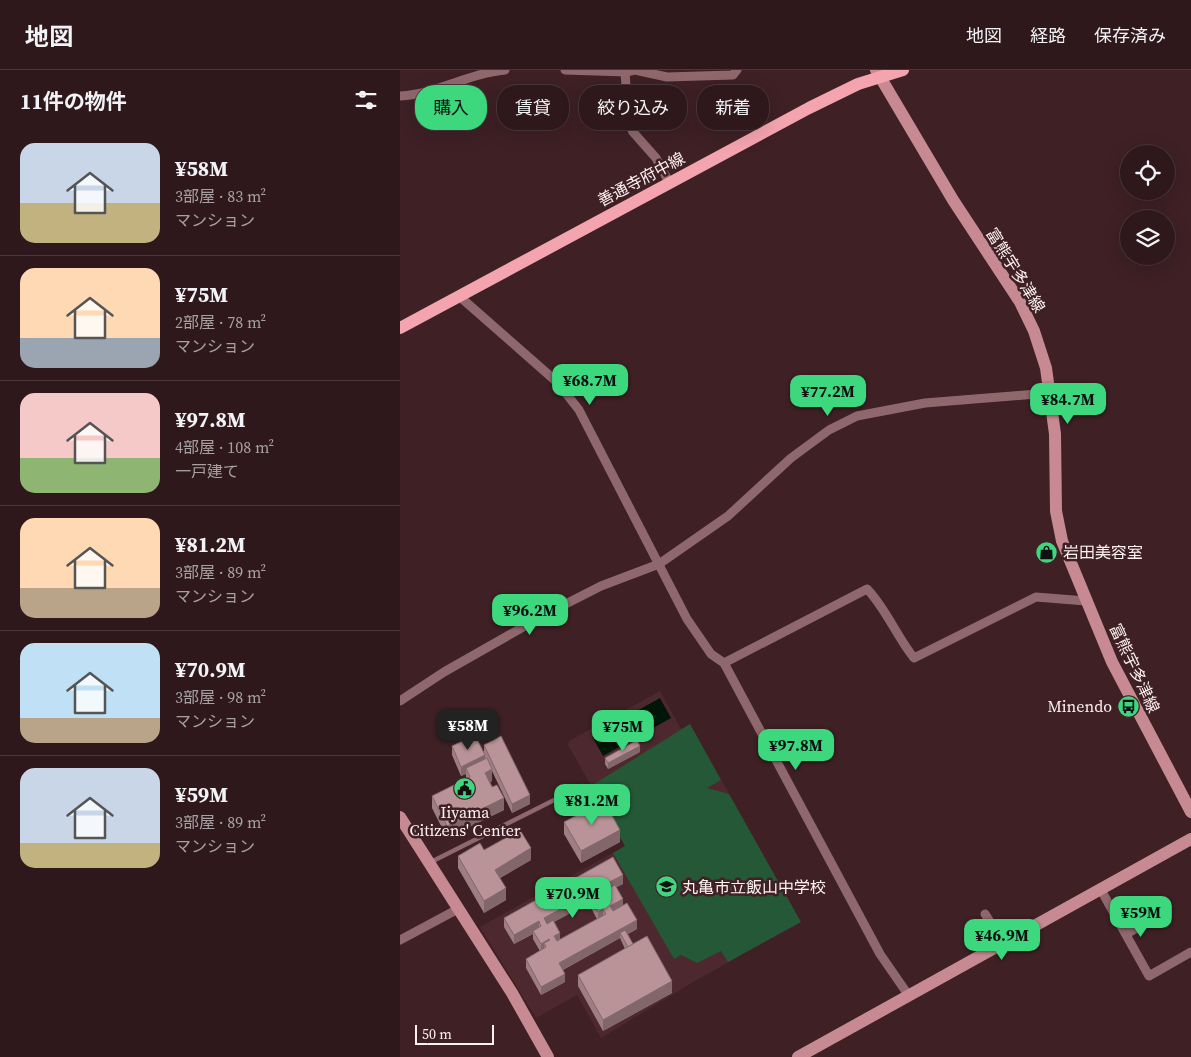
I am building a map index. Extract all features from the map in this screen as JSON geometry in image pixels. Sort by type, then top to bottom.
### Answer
[{"type":"main road","name":"善通寺府中線","points":[[400,328],[822,100],[878,73],[903,70]]},
{"type":"main road","name":"富熊宇多津線","points":[[878,73],[953,200],[1020,302],[1034,331],[1046,368],[1056,434],[1054,488],[1058,526],[1086,601],[1128,695],[1191,812]]},
{"type":"main road","points":[[401,820],[512,993],[548,1057]]},
{"type":"main road","points":[[798,1057],[1191,839]]},
{"type":"street","points":[[400,96],[436,90],[491,71],[505,70]]},
{"type":"street","points":[[565,70],[635,70],[667,77],[733,75],[737,70]]},
{"type":"street","points":[[625,71],[628,122],[637,139],[656,158],[670,182]]},
{"type":"street","points":[[460,296],[558,383],[579,410],[687,619],[711,654],[724,663],[880,954],[909,996]]},
{"type":"street","points":[[400,701],[444,672],[546,614],[601,586],[659,564],[728,516],[790,458],[829,430],[857,416],[941,401],[1049,393]]},
{"type":"street","points":[[724,663],[867,589],[874,596],[898,638],[914,658],[1036,597],[1086,601]]},
{"type":"street","points":[[1102,890],[1149,976],[1191,952]]},
{"type":"street","points":[[400,940],[458,909]]},
{"type":"street","points":[[1126,934],[1166,912]]},
{"type":"street","points":[[985,914],[1004,944]]},
{"type":"lane","points":[[429,863],[582,786]]},
{"type":"shaded area","name":"丸亀市立飯山中学校","points":[[660,691],[681,729],[690,724],[801,922],[695,981],[601,1038],[577,995],[536,1018],[480,927],[625,846],[606,810],[585,789],[591,785],[568,745],[569,741]]},
{"type":"shaded area","points":[[660,698],[671,718],[603,756],[592,736]]},
{"type":"green space","points":[[690,724],[721,780],[707,788],[729,794],[801,922],[728,962],[721,951],[697,963],[681,955],[674,959],[613,853],[625,846],[591,786]]},
{"type":"building","points":[[475,735],[485,755],[461,767],[452,746]]},
{"type":"building","points":[[501,736],[530,795],[512,804],[484,745]]},
{"type":"building","points":[[637,740],[640,746],[608,763],[605,758]]},
{"type":"building","points":[[487,758],[492,769],[485,773],[492,787],[497,785],[504,798],[447,826],[432,796],[470,777],[466,768]]},
{"type":"building","points":[[604,801],[620,830],[581,851],[564,822]]},
{"type":"building","points":[[520,830],[531,848],[495,870],[506,888],[484,901],[458,856],[480,843],[484,850]]},
{"type":"building","points":[[613,857],[623,875],[600,887],[603,892],[615,885],[623,899],[610,906],[613,911],[627,903],[637,920],[559,963],[565,974],[541,987],[526,959],[546,947],[544,943],[550,940],[541,944],[533,931],[541,926],[539,921],[514,935],[504,918]],"holes":[[[594,891],[597,896],[591,899],[598,912],[603,909],[606,914],[557,941],[554,936],[560,933],[553,920],[547,924],[544,918]]]},
{"type":"building","points":[[625,930],[633,944],[628,947],[620,933]]},
{"type":"building","points":[[647,936],[672,981],[603,1020],[578,975]]},
{"type":"place","name":"岩田美容室","points":[[1047,552]]},
{"type":"place","name":"Minendo","points":[[1128,706]]},
{"type":"place","name":"Iiyama Citizens' Center","points":[[465,788]]},
{"type":"place","name":"丸亀市立飯山中学校","points":[[666,887]]}]
